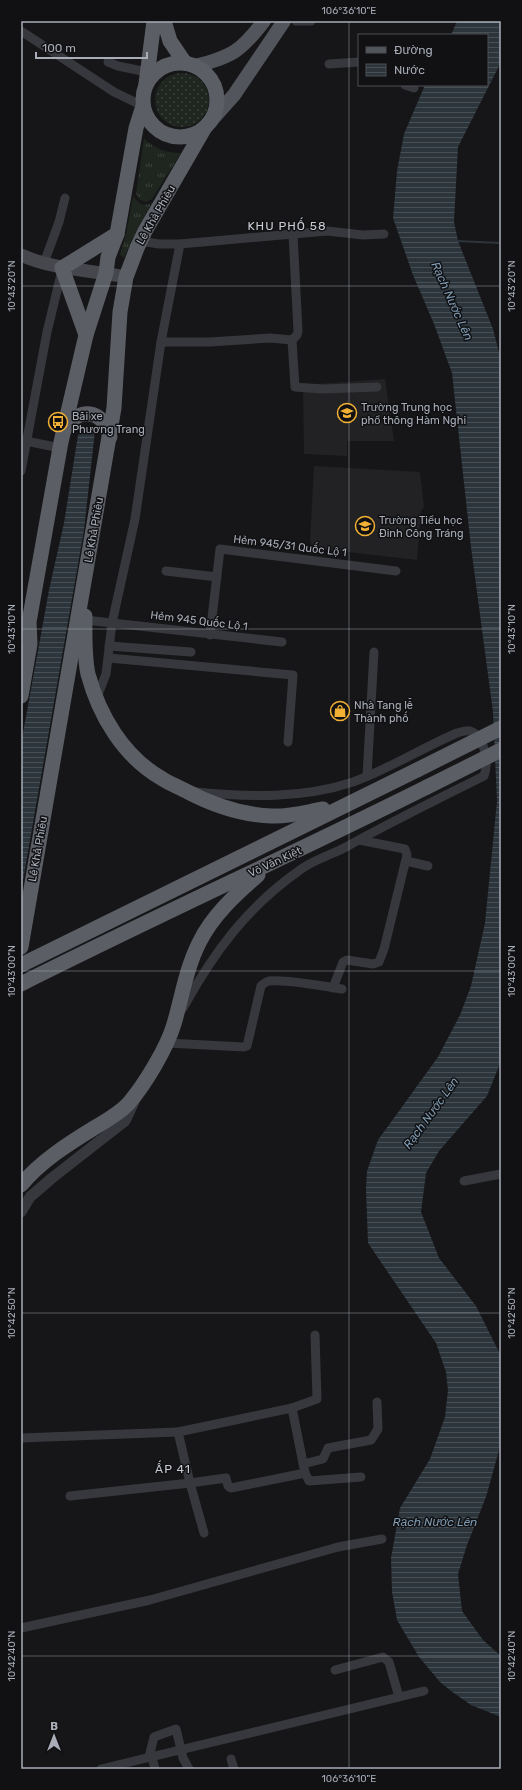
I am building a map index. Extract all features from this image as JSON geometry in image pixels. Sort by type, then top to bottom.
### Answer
[{"type":"highway","points":[[154,21],[143,98],[145,111],[157,129],[172,136],[184,137],[194,134],[207,126],[216,110],[218,99],[216,88],[210,78],[190,64],[170,42],[164,21]]},
{"type":"highway","points":[[147,78],[163,67],[175,63],[190,64]]},
{"type":"highway","name":"Lê Khả Phiêu","points":[[21,696],[30,644],[25,621],[60,448],[86,335],[106,273],[108,257],[117,234],[136,128],[145,111]]},
{"type":"highway","name":"Lê Khả Phiêu","points":[[106,273],[116,257],[126,224],[145,111]]},
{"type":"highway","name":"Lê Khả Phiêu","points":[[21,946],[110,437],[115,403],[120,312],[126,277],[140,241],[207,126]]},
{"type":"highway","points":[[86,335],[62,268],[117,234]]},
{"type":"highway","points":[[64,430],[74,418],[81,415],[90,414],[97,416],[104,422],[110,437]]},
{"type":"highway","points":[[84,584],[88,673],[102,713],[113,733],[144,766],[161,778],[186,791],[221,801],[233,811],[273,816],[299,814],[354,800]]},
{"type":"highway","points":[[21,640],[25,621]]},
{"type":"highway","name":"Võ Văn Kiệt","points":[[125,913],[501,728]]},
{"type":"highway","name":"Võ Văn Kiệt","points":[[21,984],[122,934],[268,866],[501,750]]},
{"type":"highway","points":[[21,1185],[41,1165],[61,1149],[109,1118],[128,1103],[167,1043],[174,1025],[196,951],[209,925],[221,910],[268,866]]},
{"type":"highway","points":[[21,962],[125,913]]},
{"type":"highway","points":[[21,966],[125,913]]},
{"type":"main road","points":[[190,64],[225,58],[246,44],[264,21]]},
{"type":"main road","points":[[207,126],[234,95],[284,21]]},
{"type":"main road","points":[[246,44],[261,55]]},
{"type":"main road","points":[[21,255],[62,268],[126,277]]},
{"type":"street","points":[[296,21],[311,21]]},
{"type":"street","points":[[21,31],[145,111]]},
{"type":"street","points":[[108,62],[147,78]]},
{"type":"street","points":[[329,64],[358,62]]},
{"type":"street","points":[[44,263],[59,222],[65,198]]},
{"type":"street","points":[[140,241],[159,244],[180,244],[327,231],[364,235],[384,234]]},
{"type":"street","points":[[293,234],[298,331],[297,335],[292,340],[295,386],[323,389],[377,387]]},
{"type":"street","points":[[97,697],[106,674],[112,622],[136,519],[161,342],[180,244]]},
{"type":"street","points":[[21,470],[47,332],[62,268]]},
{"type":"street","points":[[161,342],[210,342],[270,338],[292,340]]},
{"type":"street","points":[[26,441],[60,448]]},
{"type":"street","name":"Hẻm 945/31 Quốc Lộ 1","points":[[210,635],[220,549],[396,571]]},
{"type":"street","points":[[166,571],[217,577]]},
{"type":"street","name":"Hẻm 945 Quốc Lộ 1","points":[[85,620],[282,642]]},
{"type":"street","points":[[109,646],[191,652]]},
{"type":"street","points":[[367,776],[374,652]]},
{"type":"street","points":[[108,658],[293,675],[288,742]]},
{"type":"street","points":[[174,1025],[208,964],[233,931],[274,890],[301,869],[484,776],[487,768],[485,750],[476,735],[468,731],[457,733],[352,782],[310,793],[243,796],[221,801]]},
{"type":"street","points":[[167,1043],[247,1046],[261,986],[264,982],[270,981],[292,983],[337,989],[343,962],[347,960],[373,964],[379,962],[384,949],[406,862],[407,851],[405,849],[359,840]]},
{"type":"street","points":[[406,862],[428,866]]},
{"type":"street","points":[[196,951],[201,959],[208,964]]},
{"type":"street","points":[[21,1212],[30,1197],[46,1182],[124,1121],[150,1071]]},
{"type":"street","points":[[464,1181],[501,1174]]},
{"type":"street","points":[[21,1438],[178,1432],[292,1408],[317,1399],[314,1335]]},
{"type":"street","points":[[70,1496],[226,1478],[228,1486],[231,1488],[304,1469],[323,1459],[328,1448],[371,1440],[378,1429],[377,1402]]},
{"type":"street","points":[[292,1408],[304,1469],[309,1481],[361,1477]]},
{"type":"street","points":[[178,1432],[204,1533]]},
{"type":"street","points":[[21,1628],[150,1600],[338,1547],[382,1539]]},
{"type":"street","points":[[335,1670],[383,1657],[389,1662],[399,1697]]},
{"type":"street","points":[[101,1769],[424,1691]]},
{"type":"street","points":[[155,1769],[150,1757],[154,1737],[176,1729],[183,1758],[189,1769]]},
{"type":"street","points":[[231,1759],[234,1769]]},
{"type":"shaded area","name":"Trường Trung học phổ thông Hàm Nghi","points":[[385,379],[394,441],[347,441],[347,456],[304,454],[303,385]]},
{"type":"shaded area","name":"Trường Tiểu học Đinh Công Tráng","points":[[314,466],[420,472],[424,507],[421,511],[417,560],[313,548],[310,541]]},
{"type":"green space","points":[[177,73],[187,73],[197,77],[205,85],[209,95],[209,105],[205,115],[197,123],[187,127],[177,127],[167,123],[159,115],[155,105],[155,95],[159,85],[167,77]]},
{"type":"green space","points":[[144,139],[161,150],[181,153],[152,199],[146,202],[140,200],[136,194]]},
{"type":"green space","points":[[133,196],[141,204],[146,205],[152,203],[138,227],[124,258],[120,255],[127,230]]},
{"type":"water","name":"Rạch Nước Lên","points":[[457,21],[501,21],[501,62],[458,147],[454,222],[458,241],[493,329],[501,360],[501,1061],[487,1096],[439,1151],[426,1173],[421,1212],[439,1258],[476,1306],[501,1356],[501,1443],[486,1497],[467,1545],[458,1574],[462,1611],[483,1640],[501,1656],[501,1717],[471,1705],[440,1682],[419,1657],[397,1620],[392,1592],[391,1558],[400,1508],[430,1459],[445,1417],[448,1390],[446,1372],[436,1343],[368,1243],[366,1189],[367,1171],[378,1140],[438,1057],[460,1015],[471,986],[485,923],[497,801],[493,712],[471,547],[452,373],[434,324],[413,275],[393,218],[397,171],[404,134],[425,86],[488,86],[488,34],[451,34]]},
{"type":"water","points":[[85,426],[91,426],[95,431],[84,530],[21,892],[21,744],[49,590],[64,523],[78,435]]},
{"type":"waterway","points":[[456,241],[501,243]]},
{"type":"place","name":"Trường Trung học phổ thông Hàm Nghi","points":[[347,413]]},
{"type":"place","name":"Bãi xe Phương Trang","points":[[58,422]]},
{"type":"place","name":"Trường Tiểu học Đinh Công Tráng","points":[[365,526]]},
{"type":"place","name":"Nhà Tang lễ Thành phố","points":[[340,711]]},
{"type":"district","name":"KHU PHỐ 58","points":[[287,226]]},
{"type":"district","name":"ẤP 41","points":[[173,1469]]}]
